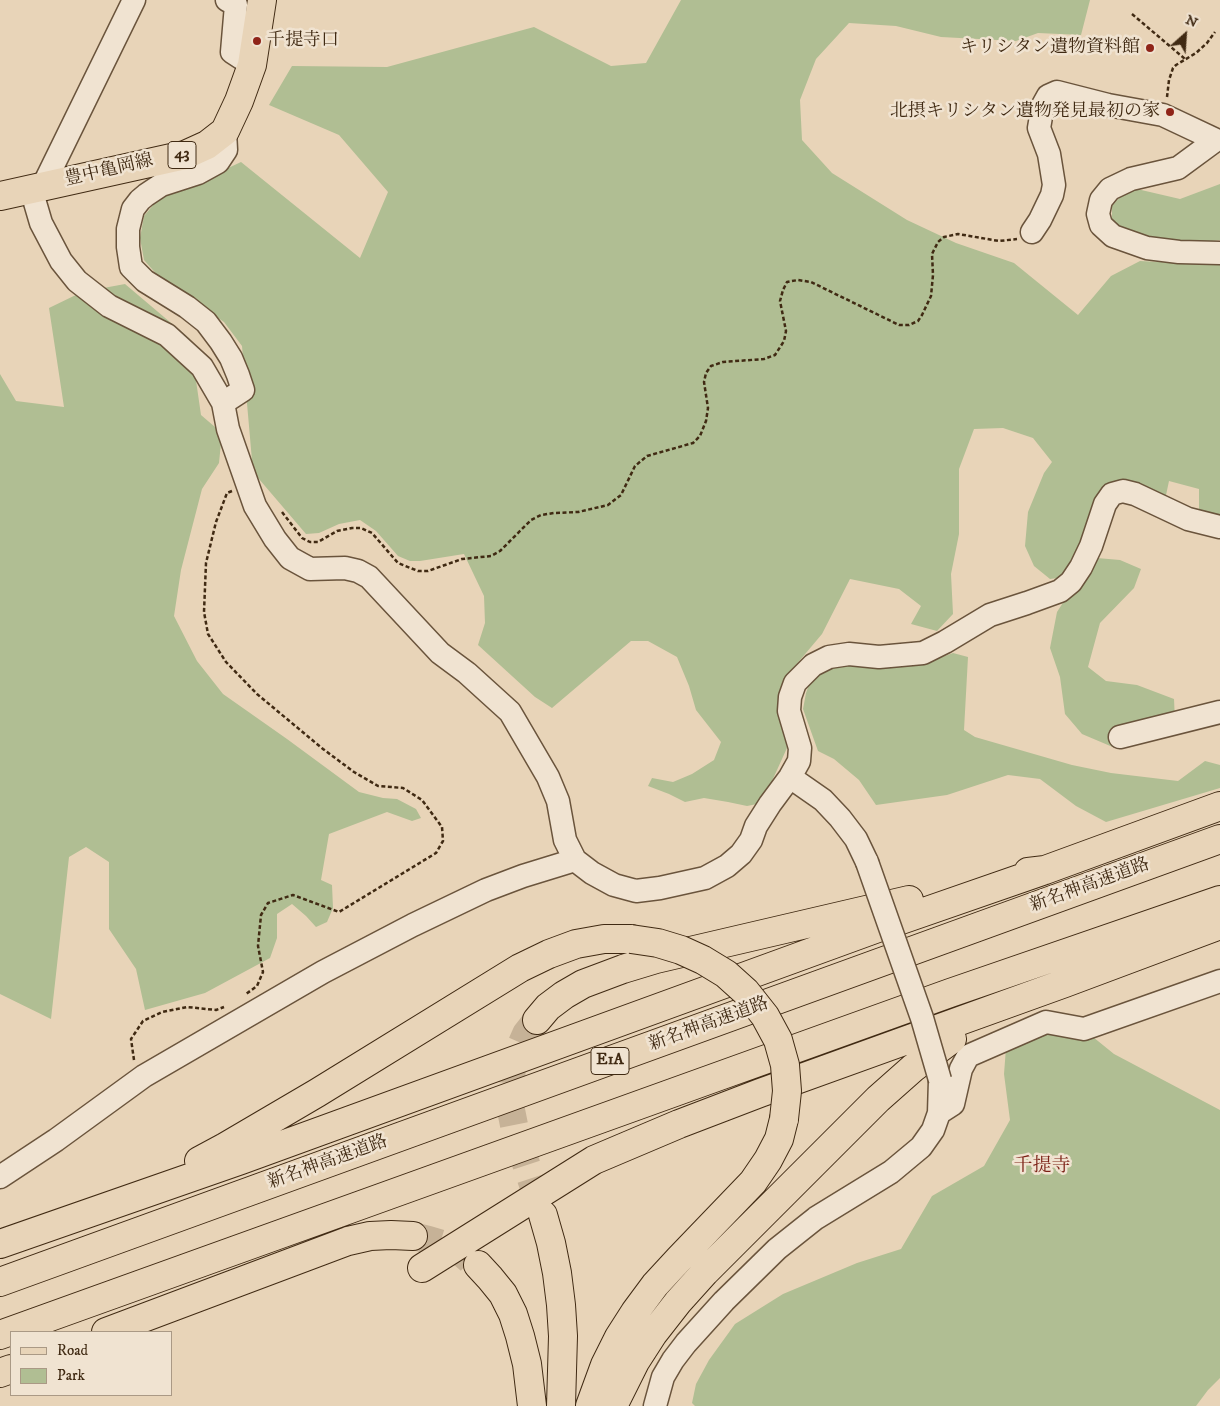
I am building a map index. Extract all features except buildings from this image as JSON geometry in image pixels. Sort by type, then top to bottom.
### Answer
[{"type":"main road","name":"豊中亀岡線","points":[[0,196],[185,155],[207,145],[225,131],[239,101],[252,65],[262,0]]},
{"type":"main road","points":[[0,1244],[259,1154],[875,929],[1045,870],[1220,806]]},
{"type":"main road","name":"新名神高速道路","points":[[0,1282],[936,943],[1220,838]]},
{"type":"main road","points":[[537,1020],[548,1007],[583,984],[656,959],[872,909],[1004,874],[1045,870]]},
{"type":"main road","points":[[11,1331],[950,993],[1220,900]]},
{"type":"main road","points":[[422,1268],[594,1160],[679,1124],[760,1093],[1220,925]]},
{"type":"main road","points":[[103,1208],[225,1147],[520,968],[549,954],[576,944],[631,939],[658,943],[681,950],[704,960],[726,974],[746,992],[765,1016],[778,1040],[785,1065],[787,1091],[784,1119],[779,1139],[753,1182],[655,1285],[635,1312],[619,1337],[605,1365],[590,1406]]},
{"type":"main road","points":[[613,1406],[635,1362],[653,1334],[678,1302],[704,1272],[878,1099],[913,1068],[972,1027],[1006,1009],[1065,983]]},
{"type":"main road","points":[[543,1215],[552,1243],[561,1305],[563,1352],[560,1406]]},
{"type":"main road","points":[[109,1331],[348,1241],[384,1235],[413,1236]]},
{"type":"main road","points":[[478,1265],[503,1294],[513,1314],[527,1364],[532,1406]]},
{"type":"street","points":[[134,0],[37,188],[41,223],[61,261],[77,281],[109,306],[167,335],[202,367],[223,403],[228,429],[255,506],[275,539],[290,558],[310,569],[345,568],[358,571],[369,577],[440,653],[467,673],[510,712],[548,777],[558,801],[565,840],[575,860],[592,873],[614,885],[636,891],[705,878],[726,866],[741,854],[751,840],[756,826],[799,761],[800,748],[789,711],[790,697],[794,684],[813,665],[829,657],[849,654],[879,657],[923,653],[945,642],[990,614],[1060,591],[1071,582],[1081,567],[1104,504],[1112,494],[1123,491],[1135,494],[1188,519],[1220,527]]},
{"type":"street","points":[[227,0],[236,5],[232,52],[252,65]]},
{"type":"street","points":[[1032,232],[1052,195],[1054,185],[1049,154],[1039,128],[1043,105],[1048,96],[1057,92],[1108,105],[1162,115],[1218,139]]},
{"type":"street","points":[[223,403],[243,390],[231,358],[206,322],[145,281],[131,266],[128,229],[133,209],[146,195],[161,185],[198,173],[218,162],[226,150],[225,131]]},
{"type":"street","points":[[1218,139],[1178,168],[1131,179],[1110,189],[1101,200],[1098,214],[1101,225],[1113,236],[1147,248],[1178,252],[1220,253]]},
{"type":"street","points":[[1120,738],[1220,712]]},
{"type":"street","points":[[655,1406],[663,1378],[673,1360],[724,1301],[777,1249],[816,1218],[892,1172],[909,1159],[921,1147],[933,1130],[939,1113],[940,1080],[922,1018],[867,862],[856,839],[840,818],[823,800],[790,777]]},
{"type":"street","points":[[0,1177],[56,1140],[144,1076],[323,972],[413,925],[486,890],[575,860]]},
{"type":"street","points":[[939,1113],[954,1104],[961,1069],[968,1056],[1046,1022],[1084,1029],[1220,981]]},
{"type":"path","points":[[1132,14],[1185,59]]},
{"type":"path","points":[[1162,115],[1173,68],[1196,53],[1215,32]]},
{"type":"path","points":[[280,509],[302,538],[310,542],[318,542],[337,531],[361,528],[372,533],[398,563],[418,571],[428,571],[462,559],[491,556],[500,552],[532,520],[541,516],[554,513],[578,512],[608,505],[621,495],[635,466],[647,456],[693,443],[700,436],[706,421],[708,408],[704,382],[706,373],[711,366],[723,362],[764,360],[775,355],[784,341],[786,331],[780,301],[783,290],[788,282],[798,280],[811,282],[899,325],[910,325],[922,315],[930,296],[933,275],[932,254],[938,242],[944,237],[958,234],[999,241],[1017,239],[1032,232]]},
{"type":"path","points":[[244,995],[257,986],[262,972],[258,946],[261,915],[268,903],[294,895],[339,912],[436,853],[443,841],[442,827],[422,800],[403,788],[378,786],[354,772],[322,749],[257,694],[226,662],[208,634],[204,612],[206,562],[216,522],[228,494],[247,482]]},
{"type":"path","points":[[144,1076],[133,1058],[131,1039],[143,1020],[162,1012],[187,1007],[216,1010],[230,1005]]},
{"type":"green space","points":[[681,0],[1090,0],[1081,35],[1038,33],[1016,41],[941,37],[896,26],[849,23],[816,59],[800,100],[802,140],[832,173],[907,220],[956,243],[1014,263],[1078,315],[1111,276],[1140,261],[1220,265],[1220,518],[1199,514],[1199,489],[1169,481],[1165,500],[1139,483],[1118,481],[1104,491],[1092,506],[1076,559],[1066,577],[1050,579],[1034,566],[1025,546],[1028,512],[1044,473],[1052,462],[1033,438],[1003,428],[974,429],[959,469],[959,534],[951,574],[953,614],[937,631],[911,624],[921,606],[899,589],[850,579],[822,634],[795,666],[783,687],[782,704],[787,748],[762,803],[747,806],[704,798],[685,802],[648,786],[652,778],[673,782],[692,774],[714,760],[721,742],[696,710],[689,686],[677,657],[648,641],[631,641],[552,708],[535,697],[478,645],[485,623],[484,596],[464,554],[410,561],[398,556],[376,531],[360,520],[339,524],[319,533],[306,534],[253,472],[242,346],[224,322],[159,277],[144,260],[140,238],[144,216],[159,198],[241,162],[360,258],[388,192],[339,135],[269,105],[292,66],[387,67],[534,27],[611,66],[646,63]]},
{"type":"green space","points":[[1220,184],[1220,240],[1188,244],[1157,242],[1124,232],[1112,219],[1112,206],[1123,194],[1137,189],[1180,199]]},
{"type":"green space","points":[[125,284],[190,339],[201,415],[222,433],[219,463],[202,489],[181,570],[174,616],[197,661],[223,694],[359,792],[383,798],[397,799],[416,809],[421,818],[412,821],[387,812],[329,834],[321,880],[332,885],[333,908],[327,922],[316,927],[292,904],[277,914],[277,938],[270,958],[205,993],[145,1010],[136,969],[109,929],[109,862],[86,847],[69,857],[51,1019],[0,994],[0,374],[16,401],[64,407],[49,308],[82,292]]},
{"type":"green space","points":[[1097,558],[1120,560],[1141,569],[1134,588],[1100,623],[1088,667],[1106,681],[1137,685],[1174,699],[1175,721],[1145,737],[1115,748],[1082,734],[1065,714],[1060,677],[1050,648],[1057,612]]},
{"type":"green space","points":[[953,653],[968,657],[964,730],[975,737],[1072,765],[1111,773],[1178,781],[1205,761],[1220,765],[1220,788],[1106,822],[1076,806],[1040,779],[1008,775],[947,795],[876,805],[859,780],[834,759],[818,751],[803,709],[811,679],[821,670],[836,664],[901,667],[926,663]]},
{"type":"green space","points":[[1072,1020],[1114,1054],[1220,1110],[1220,1378],[1196,1406],[695,1406],[692,1403],[696,1384],[709,1360],[735,1324],[783,1294],[857,1263],[901,1249],[932,1196],[984,1166],[1010,1120],[1004,1074],[1007,1035]]},
{"type":"tunnel","points":[[537,1020],[526,1034],[519,1050],[512,1068],[510,1089],[511,1110],[515,1130],[543,1215]]},
{"type":"tunnel","points":[[413,1236],[445,1245],[463,1254],[470,1260]]},
{"type":"place","name":"千提寺口","points":[[257,41]]},
{"type":"place","name":"キリシタン遺物資料館","points":[[1150,48]]},
{"type":"place","name":"北摂キリシタン遺物発見最初の家","points":[[1170,112]]},
{"type":"district","name":"千提寺","points":[[1042,1167]]}]
